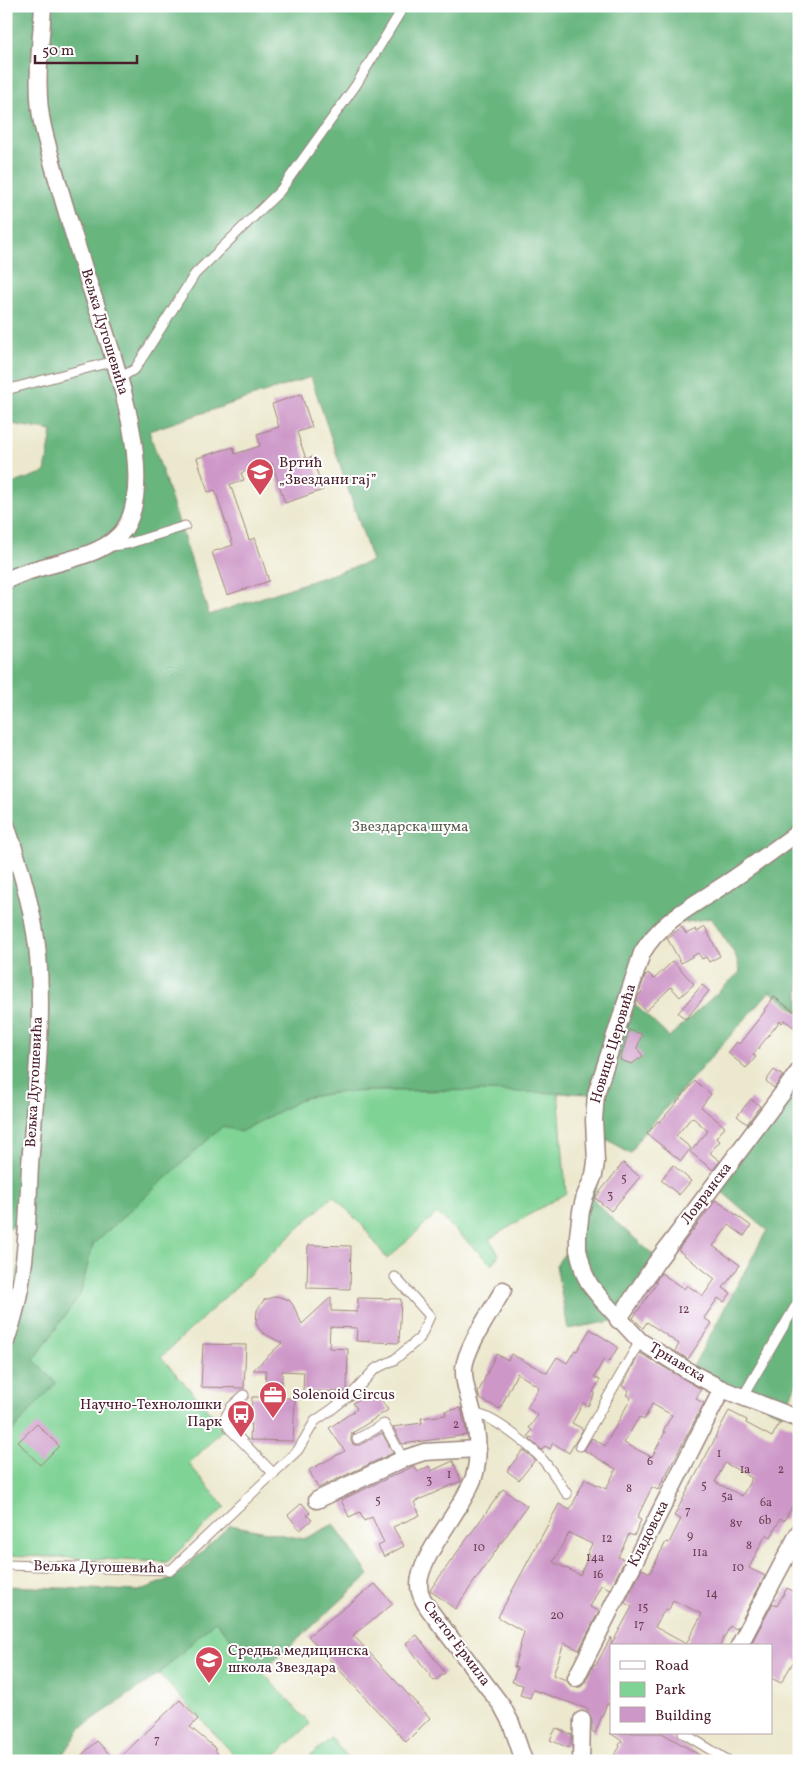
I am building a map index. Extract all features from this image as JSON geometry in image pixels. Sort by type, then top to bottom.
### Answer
[{"type":"street","name":"Вељка Дугошевића","points":[[6,581],[16,575],[106,546],[124,529],[133,507],[137,490],[135,458],[126,400],[83,264],[43,125],[39,83],[43,6]]},
{"type":"street","name":"Вељка Дугошевића","points":[[6,825],[17,857],[37,945],[39,1023],[25,1259],[16,1310],[6,1341]]},
{"type":"street","name":"Новице Церовића","points":[[618,1320],[590,1285],[580,1261],[578,1236],[583,1204],[594,1175],[596,1162],[594,1120],[596,1094],[640,956],[656,933],[671,920],[799,832]]},
{"type":"street","name":"Ловранска","points":[[618,1320],[655,1264],[799,1071]]},
{"type":"street","name":"Светог Ермила","points":[[503,1290],[468,1352],[464,1368],[464,1380],[473,1414],[478,1449],[474,1476],[468,1492],[427,1559],[420,1576],[419,1586],[421,1597],[431,1612],[502,1706],[511,1723],[524,1761]]},
{"type":"street","name":"Трнавска","points":[[618,1320],[640,1341],[690,1372],[742,1398],[799,1419]]},
{"type":"street","name":"Кладовска","points":[[576,1678],[722,1389]]},
{"type":"street","points":[[316,1500],[403,1459],[424,1452],[478,1449]]},
{"type":"street","points":[[740,1644],[799,1532]]},
{"type":"street","points":[[581,1761],[582,1720]]},
{"type":"lane","points":[[120,378],[135,369],[195,274],[280,191],[356,85],[404,6]]},
{"type":"lane","points":[[6,390],[114,361]]},
{"type":"lane","points":[[106,546],[127,544],[185,526]]},
{"type":"lane","name":"Вељка Дугошевића","points":[[6,1565],[171,1570],[298,1450],[315,1420],[354,1392],[375,1369],[394,1360],[420,1338],[430,1316],[395,1277]]},
{"type":"lane","points":[[742,1398],[799,1300]]},
{"type":"lane","points":[[580,1446],[640,1341]]},
{"type":"lane","points":[[244,1395],[231,1407],[225,1418],[229,1428],[274,1474]]},
{"type":"lane","points":[[473,1414],[487,1416],[530,1448],[541,1458],[567,1494]]},
{"type":"lane","points":[[357,1439],[384,1424],[403,1459]]},
{"type":"lane","points":[[685,1734],[729,1761]]},
{"type":"green space","name":"Звездарска шума","points":[[6,6],[799,6],[799,1013],[770,991],[641,1136],[630,1154],[607,1139],[593,1199],[657,1258],[799,1071],[799,1378],[782,1414],[690,1372],[767,1230],[714,1185],[618,1320],[568,1329],[556,1265],[578,1236],[595,1166],[596,1094],[440,1090],[367,1091],[332,1093],[304,1098],[240,1132],[223,1126],[93,1244],[80,1294],[34,1360],[56,1383],[6,1438],[6,1341],[26,1227],[6,1227],[6,486],[45,472],[52,431],[6,423]],"holes":[[[311,377],[372,561],[209,615],[149,431]],[[711,918],[736,956],[740,972],[669,1037],[628,998],[663,926]]]},
{"type":"green space","points":[[558,1090],[566,1193],[489,1239],[499,1254],[492,1265],[437,1213],[387,1259],[363,1226],[333,1196],[161,1357],[224,1428],[189,1464],[225,1507],[167,1562],[6,1555],[6,1438],[34,1360],[80,1294],[93,1244],[223,1125],[240,1131],[304,1098],[332,1093],[367,1091]]},
{"type":"green space","points":[[334,1524],[369,1575],[262,1672],[215,1621],[159,1674],[82,1727],[59,1761],[6,1761],[6,1586],[139,1591],[175,1577],[230,1525],[304,1539]]},
{"type":"green space","points":[[215,1621],[310,1724],[270,1761],[240,1761],[159,1674]]},
{"type":"green space","points":[[331,1738],[351,1761],[305,1761]]},
{"type":"building","points":[[301,394],[312,427],[297,432],[306,459],[312,457],[323,490],[285,503],[272,463],[241,473],[244,480],[230,484],[249,540],[255,538],[269,581],[227,595],[212,552],[233,545],[215,490],[208,492],[197,458],[233,447],[235,454],[260,446],[257,434],[279,427],[272,404]]},
{"type":"building","points":[[682,927],[686,934],[696,929],[697,932],[705,927],[720,956],[709,962],[706,957],[702,959],[698,953],[681,963],[667,938]]},
{"type":"building","points":[[673,961],[694,984],[680,997],[671,987],[646,1011],[637,1001],[638,996],[642,992],[640,990],[645,976],[648,973],[654,979]]},
{"type":"building","points":[[702,985],[709,991],[686,1019],[678,1013]]},
{"type":"building","points":[[774,997],[799,1015],[799,1031],[784,1020],[782,1023],[780,1021],[753,1055],[756,1057],[746,1068],[728,1053],[737,1042],[739,1044]]},
{"type":"building","points":[[629,1030],[642,1034],[637,1048],[643,1056],[632,1064],[620,1060]]},
{"type":"building","points":[[774,1070],[783,1076],[774,1088],[766,1081]]},
{"type":"building","points":[[695,1081],[711,1094],[701,1107],[725,1127],[716,1138],[720,1141],[710,1153],[720,1161],[713,1170],[690,1152],[708,1131],[692,1117],[676,1136],[691,1148],[681,1161],[647,1134],[658,1121],[660,1122]]},
{"type":"building","points":[[751,1099],[760,1106],[747,1124],[737,1116]]},
{"type":"building","points":[[623,1163],[640,1177],[611,1211],[595,1198]]},
{"type":"building","points":[[673,1165],[691,1181],[679,1195],[661,1180]]},
{"type":"building","points":[[716,1200],[751,1226],[744,1236],[729,1225],[713,1246],[740,1265],[723,1288],[731,1293],[724,1302],[718,1298],[704,1318],[712,1323],[688,1359],[675,1351],[679,1344],[647,1322],[643,1328],[633,1318],[657,1283],[655,1282],[661,1273],[684,1289],[687,1285],[703,1296],[715,1279],[678,1250]]},
{"type":"building","points":[[308,1245],[351,1246],[350,1289],[307,1288]]},
{"type":"building","points":[[277,1296],[289,1300],[302,1324],[331,1297],[331,1311],[357,1312],[358,1298],[401,1299],[399,1343],[356,1341],[357,1328],[330,1327],[329,1348],[348,1349],[347,1390],[344,1392],[303,1391],[304,1372],[282,1371],[282,1398],[295,1398],[293,1441],[250,1440],[252,1397],[265,1397],[266,1370],[253,1370],[282,1343],[259,1329],[256,1323],[257,1310],[264,1300]]},
{"type":"building","points":[[590,1329],[618,1347],[609,1362],[604,1359],[594,1377],[600,1380],[593,1392],[595,1393],[588,1406],[583,1403],[572,1423],[583,1429],[569,1453],[553,1443],[550,1449],[545,1446],[542,1450],[530,1440],[532,1438],[528,1436],[532,1430],[529,1428],[538,1415],[527,1408],[539,1387],[517,1373],[500,1409],[480,1399],[478,1393],[496,1354],[508,1360],[511,1354],[547,1373],[557,1357],[567,1363],[575,1350],[577,1351]]},
{"type":"building","points":[[203,1344],[246,1345],[244,1388],[201,1387]]},
{"type":"building","points":[[640,1353],[701,1389],[696,1399],[704,1403],[658,1490],[652,1487],[637,1518],[641,1520],[634,1536],[629,1534],[618,1557],[625,1560],[610,1589],[601,1585],[590,1607],[599,1611],[579,1650],[564,1643],[553,1675],[566,1680],[572,1687],[581,1687],[585,1683],[594,1664],[596,1665],[611,1637],[610,1704],[607,1704],[595,1733],[592,1731],[592,1720],[588,1709],[533,1690],[530,1698],[520,1695],[523,1685],[512,1682],[517,1668],[514,1667],[524,1632],[498,1617],[559,1504],[570,1510],[585,1479],[606,1489],[616,1469],[584,1450],[592,1438],[605,1446],[631,1398],[626,1395],[629,1390],[622,1386]],"holes":[[[652,1404],[672,1415],[652,1457],[624,1443],[639,1417],[644,1420]],[[569,1533],[592,1544],[580,1575],[553,1562]]]},
{"type":"building","points":[[367,1394],[370,1400],[378,1395],[388,1410],[351,1434],[355,1433],[351,1436],[351,1442],[354,1445],[360,1445],[382,1433],[393,1453],[318,1488],[309,1470],[345,1451],[329,1428],[357,1409],[353,1403]]},
{"type":"building","points":[[461,1408],[467,1435],[402,1444],[393,1427],[422,1423],[421,1418],[446,1415],[445,1411]]},
{"type":"building","points":[[729,1411],[747,1420],[746,1423],[772,1437],[780,1422],[799,1429],[799,1494],[784,1521],[780,1519],[771,1537],[766,1534],[749,1568],[765,1576],[737,1629],[730,1626],[721,1644],[686,1644],[612,1644],[632,1607],[625,1603],[642,1569],[650,1573],[666,1542],[669,1543],[681,1519],[674,1516]],"holes":[[[725,1463],[752,1478],[742,1496],[715,1482]],[[673,1600],[702,1614],[686,1644],[655,1627],[665,1609],[669,1610]]]},
{"type":"building","points":[[37,1424],[59,1446],[40,1465],[18,1442]]},
{"type":"building","points":[[523,1450],[535,1460],[519,1480],[507,1471]]},
{"type":"building","points":[[453,1461],[461,1481],[414,1502],[420,1515],[393,1527],[404,1546],[384,1557],[378,1546],[384,1543],[372,1517],[364,1521],[360,1512],[349,1517],[341,1500],[414,1466],[418,1472],[429,1466],[431,1471]]},
{"type":"building","points":[[503,1489],[527,1506],[455,1609],[430,1590]]},
{"type":"building","points":[[302,1503],[310,1513],[307,1515],[312,1520],[300,1530],[288,1515]]},
{"type":"building","points":[[375,1584],[393,1604],[353,1635],[430,1718],[406,1742],[308,1636]]},
{"type":"building","points":[[787,1588],[799,1594],[799,1661],[795,1659],[781,1683],[772,1678],[772,1644],[751,1644],[773,1603],[777,1606]]},
{"type":"building","points":[[417,1635],[445,1673],[434,1681],[406,1643]]},
{"type":"building","points":[[180,1700],[198,1719],[190,1727],[214,1747],[222,1761],[116,1761]]},
{"type":"building","points":[[556,1728],[572,1735],[569,1748],[550,1740]]},
{"type":"building","points":[[612,1734],[664,1734],[710,1761],[610,1761],[622,1741]]},
{"type":"building","points":[[97,1741],[116,1761],[75,1761]]},
{"type":"place","name":"Вртић „Звездани гај”","points":[[260,496]]},
{"type":"place","name":"Solenoid Circus","points":[[273,1419]]},
{"type":"place","name":"Научно-Технолошки Парк","points":[[241,1438]]},
{"type":"place","name":"Средња медицинска школа Звездара","points":[[209,1684]]}]
